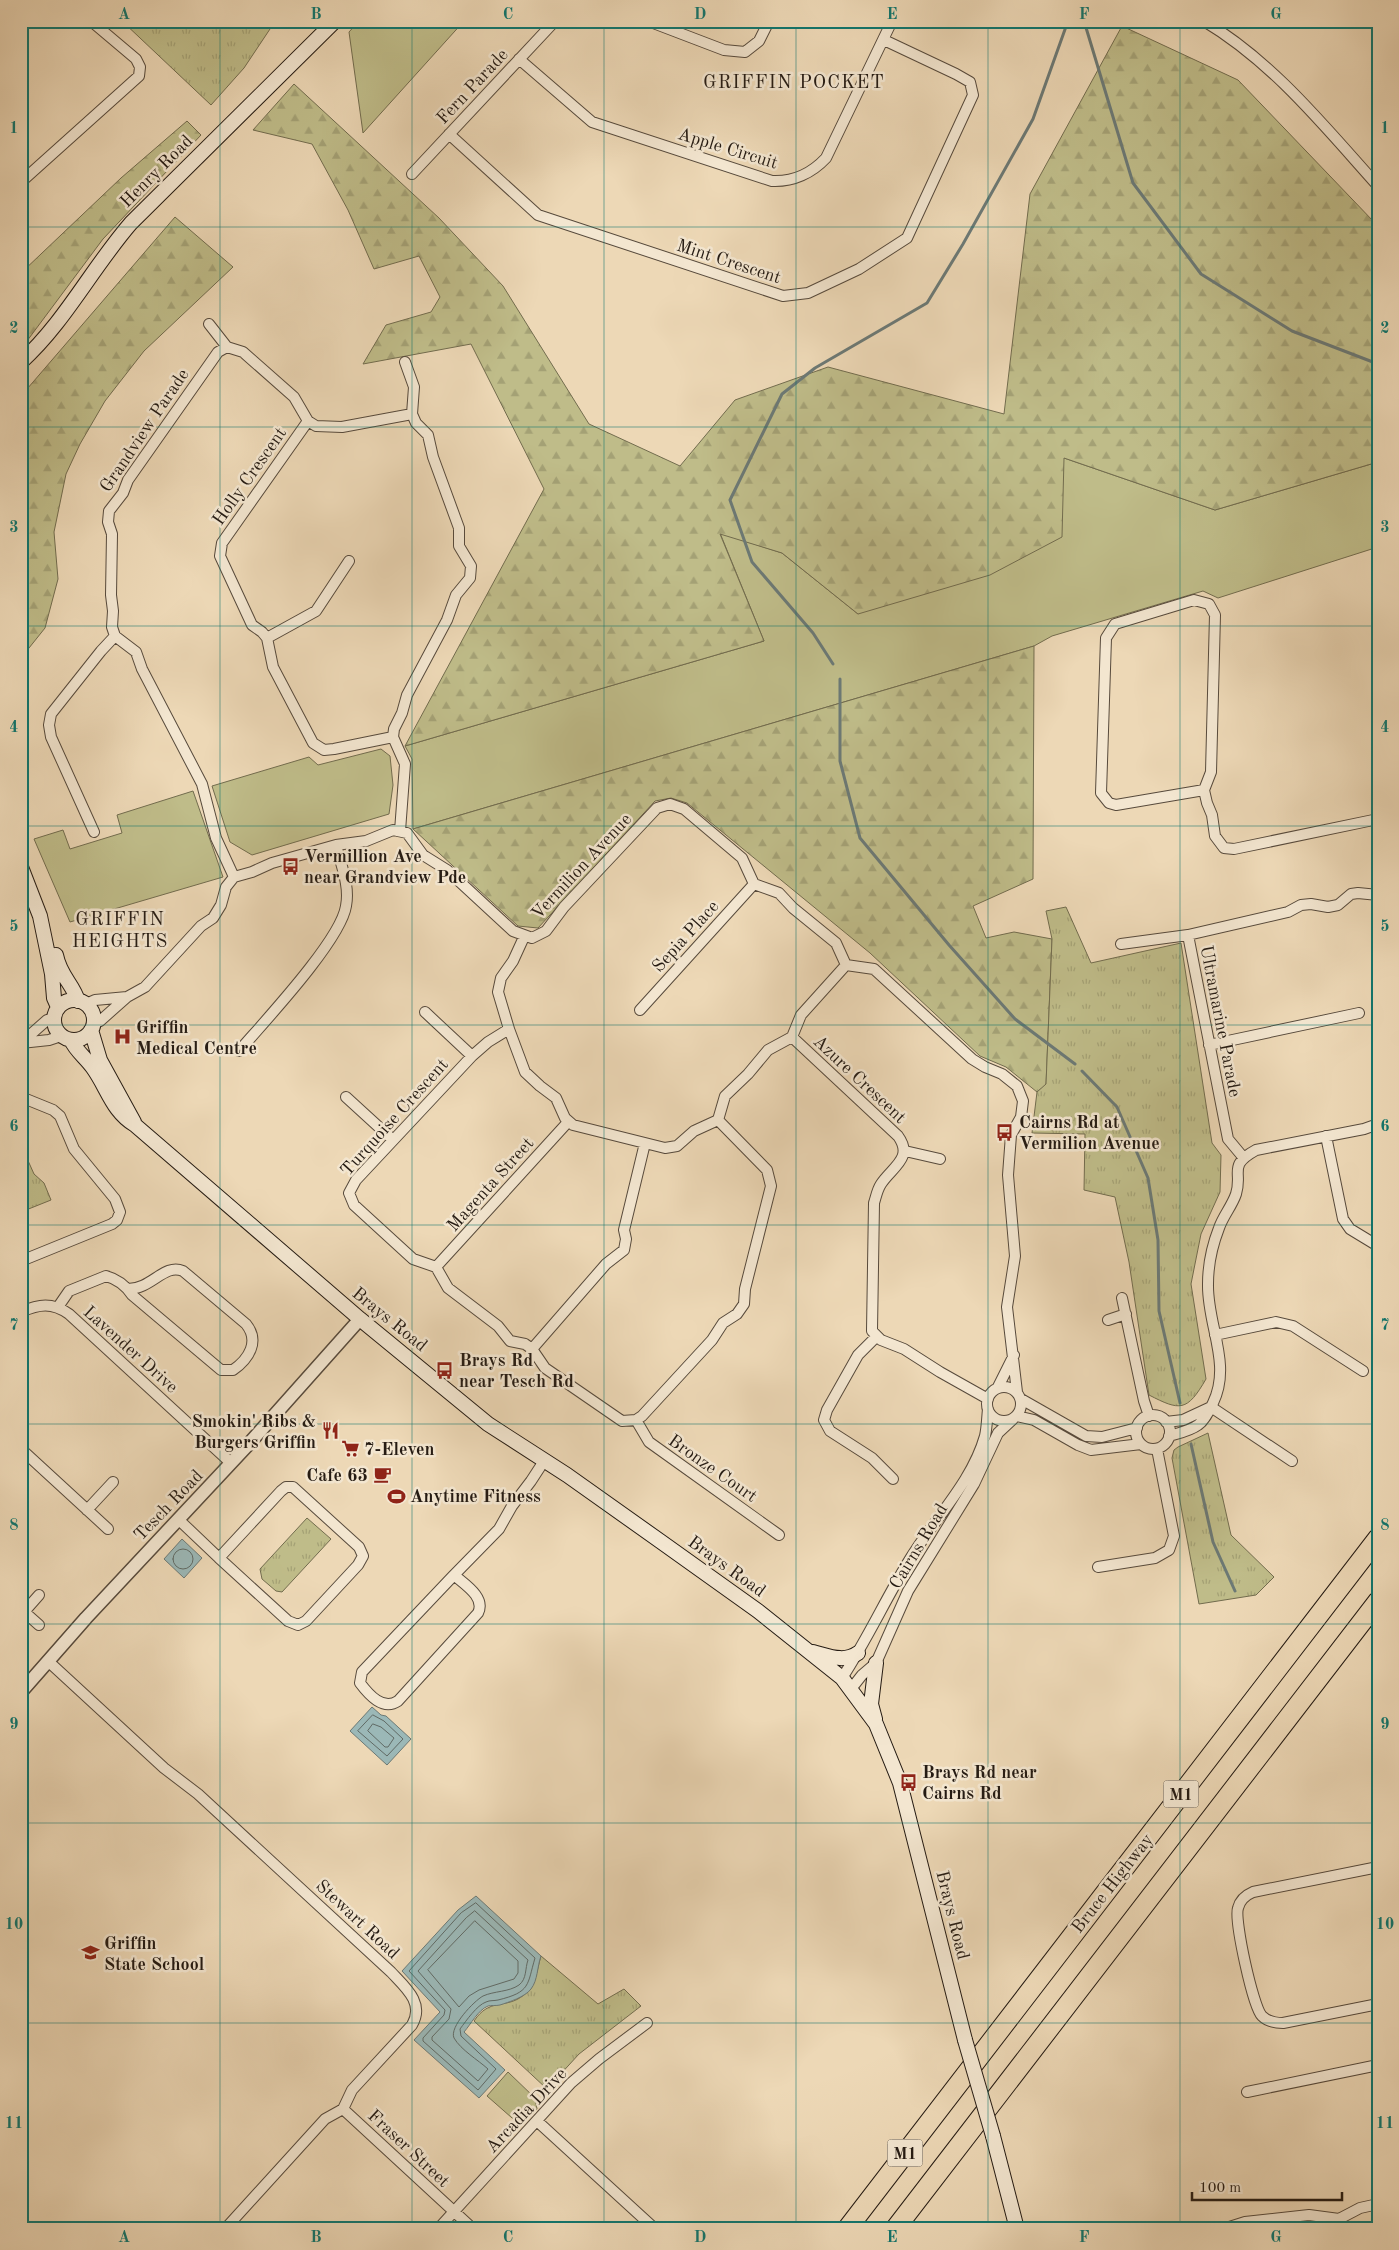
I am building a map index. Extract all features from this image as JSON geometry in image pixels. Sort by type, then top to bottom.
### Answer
[{"type":"highway","name":"Bruce Highway","points":[[847,2229],[1378,1538]]},
{"type":"highway","name":"M1","points":[[895,2229],[1378,1601]]},
{"type":"main road","name":"Henry Road","points":[[21,362],[53,329],[101,259],[131,223],[335,21]]},
{"type":"main road","points":[[21,866],[40,916],[52,974],[56,1012],[54,1024],[66,1038],[82,1038],[92,1027],[92,1013],[63,976],[49,929],[40,916]]},
{"type":"main road","points":[[56,1012],[67,1001],[82,1002]]},
{"type":"main road","name":"Brays Road","points":[[92,1027],[100,1060],[130,1113],[135,1126]]},
{"type":"main road","name":"Brays Road","points":[[66,1038],[98,1076],[117,1111],[360,1319],[488,1424],[667,1545],[810,1652],[847,1684],[876,1724],[900,1783],[965,2040],[993,2136],[1017,2229]]},
{"type":"main road","points":[[810,1652],[841,1659],[850,1659],[858,1654]]},
{"type":"main road","points":[[876,1662],[871,1704],[876,1724]]},
{"type":"street","points":[[21,182],[135,82],[140,70],[138,62],[91,21]]},
{"type":"street","name":"Fern Parade","points":[[412,174],[555,21]]},
{"type":"street","points":[[648,21],[724,50],[746,52],[759,41],[769,21]]},
{"type":"street","name":"Apple Circuit","points":[[519,59],[592,122],[772,180],[786,181],[818,166],[826,158],[892,21]]},
{"type":"street","points":[[1204,21],[1230,36],[1261,61],[1307,107],[1378,186]]},
{"type":"street","name":"Mint Crescent","points":[[449,134],[538,215],[783,296],[808,293],[858,269],[907,238],[973,95],[970,82],[884,40]]},
{"type":"street","points":[[209,324],[228,347],[243,352],[294,397],[308,421],[316,426],[342,427],[412,414]]},
{"type":"street","name":"Grandview Parade","points":[[115,636],[112,627],[112,534],[108,522],[109,511],[123,493],[128,480],[218,352],[228,347]]},
{"type":"street","points":[[82,1002],[127,997],[137,993],[149,983],[201,926],[213,918],[221,905],[226,887],[234,877],[252,872],[272,863],[366,840],[386,832],[400,831],[404,764],[393,737],[394,729],[402,713],[407,695],[447,620],[456,595],[470,578],[471,566],[460,546],[459,528],[428,435],[416,423],[412,414],[414,387],[405,362]]},
{"type":"street","name":"Holly Crescent","points":[[267,638],[252,625],[224,567],[220,556],[222,543],[308,421]]},
{"type":"street","points":[[349,561],[316,611],[267,638],[273,667],[313,743],[324,750],[334,750],[393,737]]},
{"type":"street","points":[[1204,790],[1116,804],[1109,804],[1101,792],[1106,638],[1115,624],[1194,600],[1208,604],[1215,614],[1211,772],[1204,790],[1212,816],[1215,836],[1224,848],[1234,849],[1378,819]]},
{"type":"street","points":[[94,832],[51,736],[49,725],[51,714],[115,636],[136,652],[142,669],[202,784],[216,838],[234,877]]},
{"type":"street","name":"Vermilion Avenue","points":[[400,831],[412,838],[423,855],[446,870],[513,931],[524,937],[532,938],[546,931],[564,907],[657,808],[670,804],[684,809],[742,858],[754,884]]},
{"type":"street","points":[[239,1051],[293,988],[342,920],[347,894],[336,846]]},
{"type":"street","points":[[754,884],[779,893],[793,908],[836,943],[846,965]]},
{"type":"street","name":"Sepia Place","points":[[640,1010],[754,884]]},
{"type":"street","name":"Ultramarine Parade","points":[[1244,1157],[1228,1139],[1188,935],[1288,912],[1301,905],[1312,904],[1328,907],[1338,905],[1351,894],[1378,895]]},
{"type":"street","points":[[1120,944],[1188,935]]},
{"type":"street","points":[[524,937],[513,961],[498,985],[509,1029],[525,1072],[556,1098],[568,1122],[665,1148],[677,1146],[694,1131],[718,1120],[725,1096],[748,1074],[768,1050],[792,1038],[801,1015],[846,965]]},
{"type":"street","points":[[846,965],[874,970],[972,1059],[1002,1074],[1017,1086],[1024,1101],[1021,1117],[1011,1135],[1008,1175],[1015,1256],[1007,1307],[1021,1408],[1015,1417]]},
{"type":"street","points":[[92,1027],[127,997]]},
{"type":"street","points":[[21,1043],[56,1012]]},
{"type":"street","points":[[425,1012],[472,1056]]},
{"type":"street","points":[[1209,1044],[1360,1013]]},
{"type":"street","name":"Turquoise Crescent","points":[[436,1267],[413,1259],[354,1205],[349,1193],[356,1180],[472,1056],[488,1042],[509,1029]]},
{"type":"street","points":[[21,1043],[66,1038]]},
{"type":"street","name":"Azure Crescent","points":[[792,1038],[898,1136],[904,1144],[905,1151],[902,1160],[880,1185],[874,1204],[871,1315],[872,1331],[876,1337]]},
{"type":"street","points":[[346,1097],[393,1140]]},
{"type":"street","points":[[21,1098],[53,1110],[60,1116],[74,1148],[115,1200],[120,1212],[117,1220],[112,1224],[21,1261]]},
{"type":"street","points":[[436,1267],[448,1288],[498,1326],[510,1341],[525,1344],[532,1349],[545,1368],[622,1421],[636,1420],[712,1340],[723,1323],[737,1314],[744,1304],[745,1289],[771,1186],[767,1170],[718,1120]]},
{"type":"street","name":"Magenta Street","points":[[436,1267],[568,1122]]},
{"type":"street","points":[[1170,1436],[1166,1422],[1159,1417],[1149,1416],[1142,1420],[1137,1428],[1137,1436],[1141,1444],[1148,1448],[1157,1448],[1165,1444],[1170,1436],[1198,1425],[1220,1390],[1221,1370],[1208,1285],[1211,1255],[1219,1227],[1237,1191],[1236,1170],[1244,1157],[1256,1150],[1364,1129],[1378,1124]]},
{"type":"street","points":[[1326,1136],[1343,1219],[1350,1229],[1378,1246]]},
{"type":"street","points":[[532,1349],[606,1264],[624,1250],[626,1239],[624,1230],[645,1143]]},
{"type":"street","points":[[905,1151],[940,1159]]},
{"type":"street","points":[[58,1308],[69,1292],[103,1277],[114,1278],[128,1289],[132,1296],[221,1370],[233,1370],[251,1352],[252,1335],[246,1324],[183,1271],[176,1269],[168,1270],[144,1286],[128,1289]]},
{"type":"street","points":[[144,1286],[144,1305]]},
{"type":"street","points":[[1122,1298],[1144,1401],[1149,1416]]},
{"type":"street","name":"Lavender Drive","points":[[21,1312],[42,1305],[58,1308],[74,1318],[232,1462]]},
{"type":"street","points":[[1108,1320],[1126,1314]]},
{"type":"street","name":"Tesch Road","points":[[21,1692],[92,1611],[232,1462],[360,1319]]},
{"type":"street","points":[[1215,1335],[1276,1322],[1292,1326],[1363,1371]]},
{"type":"street","points":[[893,1479],[872,1458],[830,1431],[824,1420],[827,1410],[858,1355],[876,1337],[904,1349],[988,1404],[998,1420],[1015,1417],[1034,1420],[1078,1445],[1091,1450],[1141,1444]]},
{"type":"street","points":[[988,1404],[990,1394],[998,1388],[1014,1354]]},
{"type":"street","points":[[998,1388],[1008,1387],[1019,1396],[1086,1436],[1102,1437],[1137,1428]]},
{"type":"street","name":"Cairns Road","points":[[847,1684],[858,1654],[910,1558],[944,1513],[980,1449],[986,1434],[988,1404]]},
{"type":"street","points":[[1166,1422],[1183,1420],[1211,1407]]},
{"type":"street","points":[[1211,1407],[1292,1461]]},
{"type":"street","name":"Cairns Road","points":[[847,1684],[862,1675],[876,1662],[908,1591],[974,1484],[998,1433],[1015,1417]]},
{"type":"street","name":"Bronze Court","points":[[636,1420],[649,1442],[778,1534]]},
{"type":"street","points":[[1098,1567],[1155,1558],[1169,1550],[1174,1536],[1157,1448]]},
{"type":"street","points":[[21,1449],[108,1530]]},
{"type":"street","points":[[454,1575],[481,1603],[480,1611],[398,1701],[392,1705],[382,1704],[360,1683],[362,1672],[454,1575],[499,1529],[512,1506],[544,1461]]},
{"type":"street","points":[[87,1510],[112,1482]]},
{"type":"street","points":[[178,1519],[219,1558],[288,1621],[298,1625],[306,1621],[358,1565],[363,1556],[359,1547],[298,1491],[290,1487],[281,1491],[219,1558]]},
{"type":"street","points":[[39,1595],[23,1610],[39,1626]]},
{"type":"street","name":"Stewart Road","points":[[49,1662],[164,1768],[198,1794],[391,1972],[413,1997],[417,2010],[414,2022],[352,2090],[343,2109],[325,2119],[225,2229]]},
{"type":"street","points":[[1378,1867],[1253,1892],[1242,1901],[1236,1916],[1257,2008],[1268,2021],[1283,2023],[1378,2004]]},
{"type":"street","name":"Arcadia Drive","points":[[438,2229],[585,2070],[647,2023]]},
{"type":"street","points":[[1247,2092],[1378,2065]]},
{"type":"street","name":"Fraser Street","points":[[343,2109],[473,2229]]},
{"type":"street","points":[[537,2121],[655,2229]]},
{"type":"street","points":[[1223,2229],[1245,2222],[1309,2215],[1340,2224],[1360,2208],[1378,2204]]},
{"type":"green space","points":[[122,21],[262,21],[270,29],[244,68],[211,105]]},
{"type":"green space","points":[[359,21],[464,21],[363,133],[349,32]]},
{"type":"green space","points":[[1122,26],[1238,80],[1374,222],[1378,243],[1378,462],[1215,510],[1064,458],[1062,537],[990,575],[858,614],[782,553],[720,534],[764,641],[405,746],[544,489],[471,344],[363,364],[386,325],[431,312],[440,297],[419,256],[374,269],[348,210],[312,144],[253,130],[294,84],[439,218],[503,286],[589,424],[680,466],[735,400],[828,367],[1004,414],[1030,194]]},
{"type":"green space","points":[[187,121],[201,135],[103,239],[21,349],[21,273],[121,178]]},
{"type":"green space","points":[[175,217],[233,267],[144,351],[105,401],[80,444],[66,474],[54,532],[58,579],[45,628],[21,658],[21,396]]},
{"type":"green space","points":[[1064,458],[1215,510],[1378,462],[1378,547],[1218,598],[1203,591],[1052,636],[1034,646],[413,829],[412,759],[405,746],[764,641],[720,533],[782,553],[858,614]]},
{"type":"green space","points":[[1034,646],[1033,879],[973,906],[986,938],[1014,932],[1052,939],[1046,1085],[1037,1092],[1006,1067],[980,1056],[870,953],[687,803],[671,798],[655,801],[538,928],[518,926],[413,829]]},
{"type":"green space","points":[[381,749],[390,756],[393,785],[389,814],[252,855],[230,842],[212,786],[309,757],[318,765]]},
{"type":"green space","points":[[193,791],[223,877],[70,922],[34,839],[63,830],[70,849],[122,833],[117,815]]},
{"type":"green space","points":[[1066,907],[1091,963],[1181,943],[1212,1143],[1221,1155],[1220,1192],[1201,1234],[1191,1284],[1206,1379],[1193,1398],[1188,1403],[1182,1405],[1168,1404],[1149,1395],[1129,1262],[1115,1197],[1084,1190],[1085,1134],[1032,1133],[1037,1092],[1046,1084],[1052,939],[1046,911]]},
{"type":"green space","points":[[21,1145],[34,1174],[44,1183],[51,1200],[21,1212]]},
{"type":"green space","points":[[1208,1433],[1231,1535],[1274,1577],[1256,1595],[1199,1604],[1172,1458],[1174,1450],[1178,1447]]},
{"type":"green space","points":[[307,1518],[331,1539],[282,1592],[276,1591],[262,1579],[260,1569]]},
{"type":"green space","points":[[541,1956],[598,2004],[624,1989],[641,2006],[579,2054],[547,2089],[474,2021],[486,2009],[510,2002],[524,1995],[536,1977]]},
{"type":"green space","points":[[508,2072],[535,2098],[537,2109],[520,2125],[487,2096]]},
{"type":"water","points":[[182,1539],[202,1558],[184,1578],[164,1559]]},
{"type":"water","points":[[372,1707],[381,1715],[386,1716],[411,1739],[387,1765],[350,1731]]},
{"type":"water","points":[[476,1896],[541,1956],[535,1982],[528,1992],[508,2002],[484,2008],[464,2032],[505,2070],[479,2098],[414,2040],[440,2012],[402,1971],[458,1910]]},
{"type":"waterway","points":[[833,664],[813,633],[752,562],[730,500],[782,394],[815,368],[927,303],[963,244],[1033,119],[1068,21]]},
{"type":"waterway","points":[[1084,21],[1133,183],[1201,274],[1292,331],[1378,364]]},
{"type":"waterway","points":[[840,679],[840,761],[860,838],[949,945],[1015,1019],[1075,1064]]},
{"type":"waterway","points":[[1082,1071],[1117,1107],[1148,1178],[1158,1240],[1159,1311],[1180,1403]]},
{"type":"waterway","points":[[1191,1444],[1213,1542],[1235,1591]]},
{"type":"place","name":"Vermillion Ave near Grandview Pde","points":[[290,866]]},
{"type":"place","name":"Griffin Medical Centre","points":[[122,1037]]},
{"type":"place","name":"Cairns Rd at Vermilion Avenue","points":[[1005,1132]]},
{"type":"place","name":"Brays Rd near Tesch Rd","points":[[445,1370]]},
{"type":"place","name":"Smokin' Ribs & Burgers Griffin","points":[[330,1431]]},
{"type":"place","name":"7-Eleven","points":[[350,1449]]},
{"type":"place","name":"Cafe 63","points":[[382,1475]]},
{"type":"place","name":"Anytime Fitness","points":[[396,1496]]},
{"type":"place","name":"Brays Rd near Cairns Rd","points":[[908,1782]]},
{"type":"place","name":"Griffin State School","points":[[90,1953]]},
{"type":"district","name":"GRIFFIN POCKET","points":[[794,81]]},
{"type":"district","name":"GRIFFIN HEIGHTS","points":[[120,929]]}]
